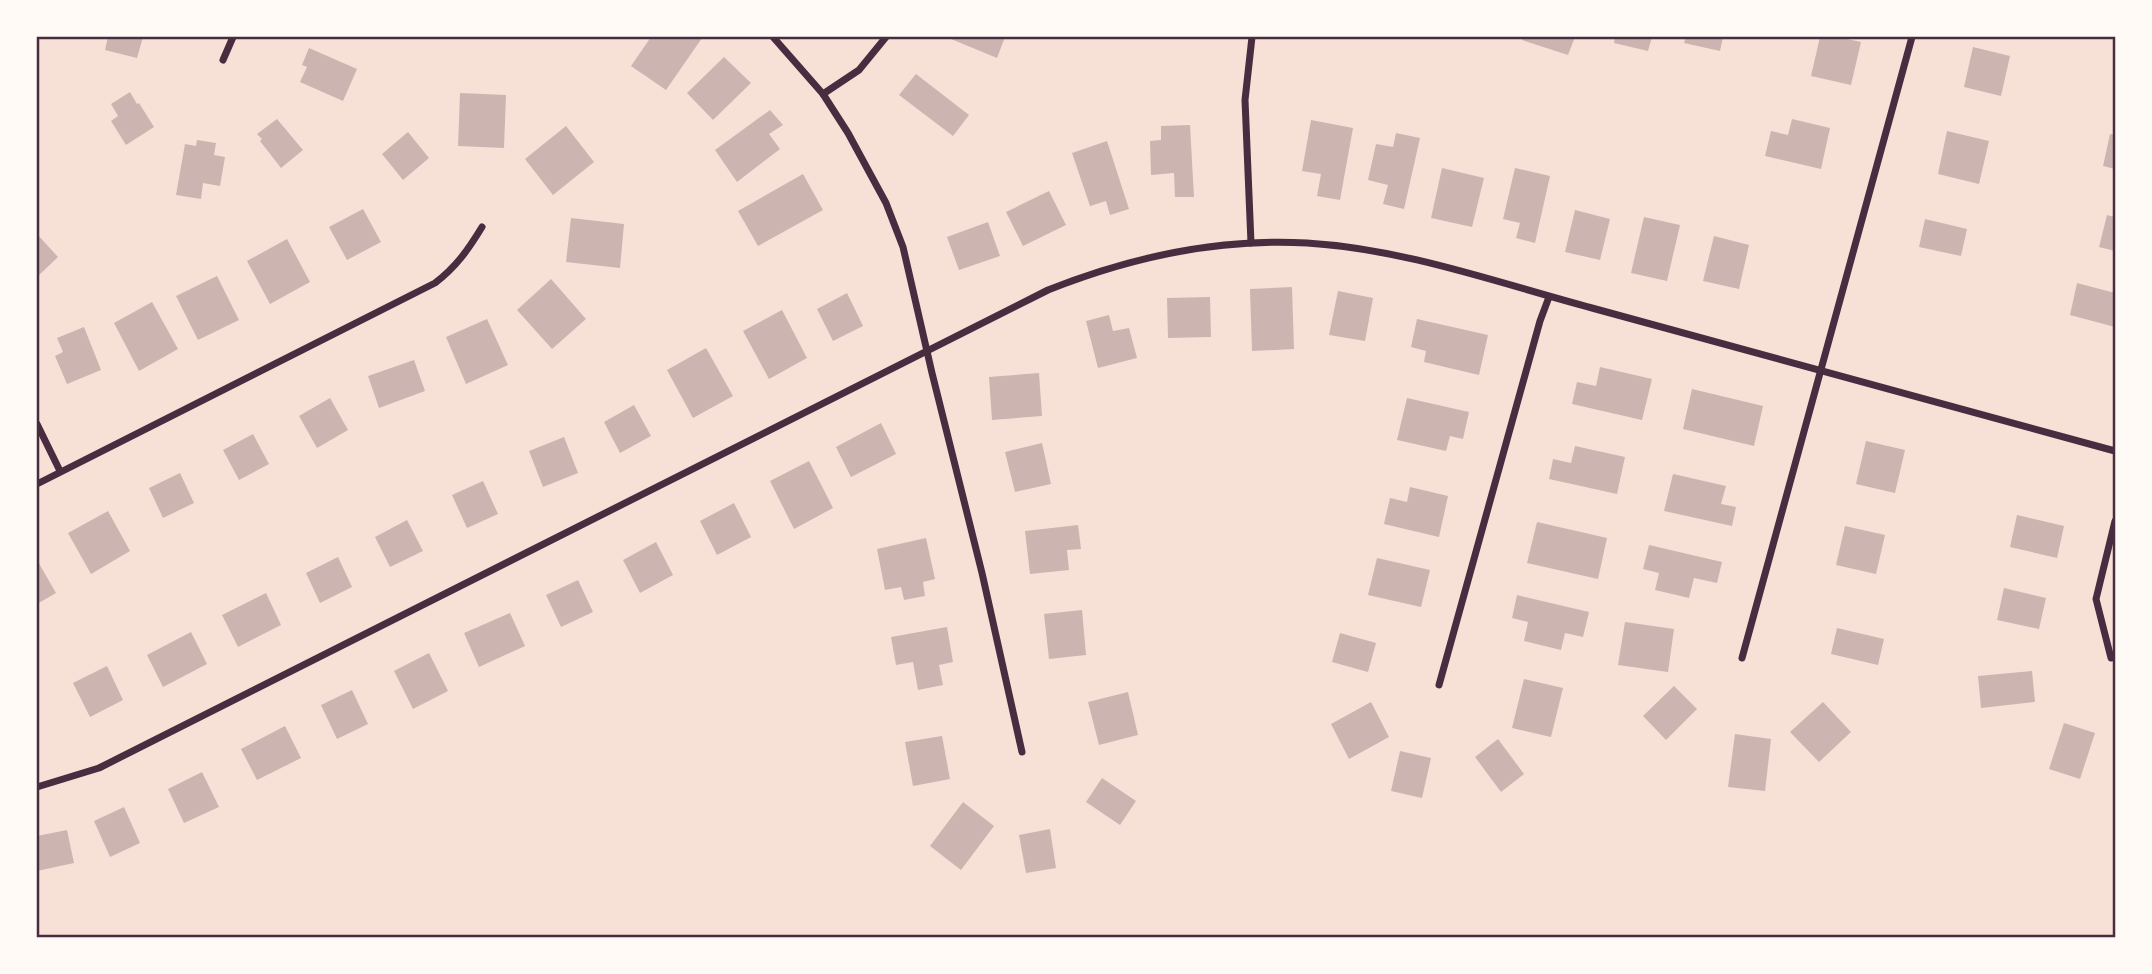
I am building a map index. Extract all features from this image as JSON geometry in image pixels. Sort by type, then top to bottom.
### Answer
[{"type":"street","points":[[223,60],[233,37]]},
{"type":"street","points":[[773,37],[823,94],[848,134],[886,203],[903,247],[982,573],[1022,752]]},
{"type":"street","points":[[823,94],[859,69],[886,37]]},
{"type":"street","points":[[1251,243],[1245,100],[1252,37]]},
{"type":"street","points":[[1742,658],[1912,37]]},
{"type":"street","points":[[37,484],[435,283],[465,255],[482,227]]},
{"type":"street","points":[[37,788],[99,768],[1036,295],[1121,264],[1198,248],[1251,243],[1304,243],[1375,250],[1413,258],[2115,451]]},
{"type":"street","points":[[1439,685],[1540,321],[1549,297]]},
{"type":"street","points":[[37,424],[60,471]]},
{"type":"street","points":[[2111,658],[2096,599],[2115,521]]},
{"type":"building","points":[[108,37],[143,37],[137,58],[105,50]]},
{"type":"building","points":[[651,37],[702,38],[666,90],[631,66]]},
{"type":"building","points":[[1005,37],[997,58],[951,39]]},
{"type":"building","points":[[1523,37],[1575,37],[1568,55],[1522,40]]},
{"type":"building","points":[[1615,37],[1652,37],[1648,51],[1614,43]]},
{"type":"building","points":[[1686,37],[1723,37],[1720,51],[1684,43]]},
{"type":"building","points":[[1820,37],[1838,37],[1861,42],[1851,85],[1811,76]]},
{"type":"building","points":[[1973,47],[2010,56],[2001,96],[1964,87]]},
{"type":"building","points":[[309,48],[357,69],[343,101],[300,82],[307,67],[302,65]]},
{"type":"building","points":[[724,57],[751,83],[713,120],[687,93]]},
{"type":"building","points":[[916,74],[969,115],[953,136],[899,95]]},
{"type":"building","points":[[130,92],[154,127],[126,145],[111,121],[118,116],[111,104]]},
{"type":"building","points":[[460,93],[506,95],[504,148],[458,146]]},
{"type":"building","points":[[770,110],[783,125],[769,134],[780,149],[737,182],[715,150]]},
{"type":"building","points":[[277,119],[303,150],[281,168],[257,134]]},
{"type":"building","points":[[1792,119],[1830,128],[1821,169],[1765,156],[1771,131],[1788,135]]},
{"type":"building","points":[[1311,120],[1353,128],[1340,200],[1317,196],[1321,174],[1302,171]]},
{"type":"building","points":[[1190,125],[1194,197],[1175,197],[1174,173],[1151,175],[1150,141],[1161,140],[1161,126]]},
{"type":"building","points":[[566,126],[594,162],[553,195],[525,159]]},
{"type":"building","points":[[1947,131],[1989,141],[1979,184],[1938,174]]},
{"type":"building","points":[[408,132],[429,158],[403,180],[382,154]]},
{"type":"building","points":[[1396,133],[1420,138],[1404,209],[1383,204],[1388,185],[1368,180],[1376,144],[1393,147]]},
{"type":"building","points":[[2110,134],[2115,135],[2115,169],[2103,166]]},
{"type":"building","points":[[197,140],[216,143],[214,155],[225,157],[220,186],[203,183],[201,199],[176,195],[185,144],[196,146]]},
{"type":"building","points":[[1107,141],[1129,209],[1110,215],[1106,201],[1090,206],[1072,153]]},
{"type":"building","points":[[1442,168],[1484,178],[1472,227],[1431,218]]},
{"type":"building","points":[[1515,168],[1550,176],[1535,243],[1516,238],[1520,223],[1503,219]]},
{"type":"building","points":[[803,174],[823,210],[758,246],[738,211]]},
{"type":"building","points":[[1049,191],[1066,225],[1023,246],[1006,212]]},
{"type":"building","points":[[363,209],[381,242],[347,260],[329,227]]},
{"type":"building","points":[[1575,210],[1610,219],[1600,260],[1565,252]]},
{"type":"building","points":[[2107,215],[2115,217],[2115,251],[2099,247]]},
{"type":"building","points":[[1644,217],[1680,225],[1667,281],[1631,273]]},
{"type":"building","points":[[571,218],[624,224],[620,268],[566,262]]},
{"type":"building","points":[[1925,219],[1967,229],[1961,256],[1919,247]]},
{"type":"building","points":[[988,222],[1000,256],[959,270],[947,237]]},
{"type":"building","points":[[37,234],[58,257],[37,277]]},
{"type":"building","points":[[1714,236],[1749,245],[1739,289],[1703,281]]},
{"type":"building","points":[[287,239],[310,282],[270,304],[247,261]]},
{"type":"building","points":[[217,276],[239,320],[198,340],[176,296]]},
{"type":"building","points":[[551,279],[586,319],[552,349],[517,310]]},
{"type":"building","points":[[2077,283],[2115,293],[2115,327],[2070,315]]},
{"type":"building","points":[[1292,287],[1294,349],[1252,351],[1250,289]]},
{"type":"building","points":[[1338,291],[1373,298],[1365,341],[1329,335]]},
{"type":"building","points":[[847,293],[863,326],[833,341],[817,309]]},
{"type":"building","points":[[1210,297],[1211,337],[1168,338],[1167,298]]},
{"type":"building","points":[[152,302],[178,349],[139,371],[114,323]]},
{"type":"building","points":[[782,310],[807,358],[769,379],[743,331]]},
{"type":"building","points":[[1109,315],[1113,331],[1129,328],[1137,358],[1098,368],[1086,321]]},
{"type":"building","points":[[487,319],[508,365],[466,384],[446,337]]},
{"type":"building","points":[[1417,319],[1488,335],[1479,375],[1424,362],[1426,351],[1411,347]]},
{"type":"building","points":[[84,327],[101,370],[67,384],[55,356],[63,352],[57,338]]},
{"type":"building","points":[[706,348],[733,396],[693,418],[667,370]]},
{"type":"building","points":[[414,360],[425,391],[379,408],[368,376]]},
{"type":"building","points":[[1600,367],[1652,379],[1642,420],[1572,404],[1577,382],[1596,386]]},
{"type":"building","points":[[1039,373],[1042,416],[992,420],[989,377]]},
{"type":"building","points":[[1692,389],[1763,406],[1754,446],[1683,429]]},
{"type":"building","points":[[330,398],[348,430],[317,448],[299,416]]},
{"type":"building","points":[[1407,398],[1469,412],[1463,439],[1450,436],[1446,451],[1397,440]]},
{"type":"building","points":[[634,405],[651,436],[620,453],[604,422]]},
{"type":"building","points":[[881,423],[896,454],[851,477],[836,447]]},
{"type":"building","points":[[253,434],[269,464],[239,480],[223,450]]},
{"type":"building","points":[[564,437],[578,473],[543,487],[529,451]]},
{"type":"building","points":[[1866,441],[1905,450],[1895,493],[1856,484]]},
{"type":"building","points":[[1042,443],[1051,484],[1015,492],[1005,452]]},
{"type":"building","points":[[1575,446],[1625,457],[1617,494],[1549,479],[1553,459],[1571,463]]},
{"type":"building","points":[[809,461],[833,508],[794,529],[770,481]]},
{"type":"building","points":[[180,473],[194,503],[163,518],[149,488]]},
{"type":"building","points":[[1673,474],[1726,486],[1721,504],[1736,507],[1732,526],[1664,511]]},
{"type":"building","points":[[483,481],[498,514],[467,528],[452,495]]},
{"type":"building","points":[[1410,487],[1448,496],[1439,537],[1384,524],[1390,498],[1407,502]]},
{"type":"building","points":[[734,503],[751,537],[717,555],[700,521]]},
{"type":"building","points":[[108,511],[130,551],[91,574],[68,533]]},
{"type":"building","points":[[2017,515],[2064,526],[2057,558],[2010,547]]},
{"type":"building","points":[[407,520],[423,551],[390,567],[375,537]]},
{"type":"building","points":[[1537,522],[1607,538],[1598,579],[1527,563]]},
{"type":"building","points":[[1078,525],[1081,549],[1067,550],[1069,570],[1030,574],[1025,531]]},
{"type":"building","points":[[1845,526],[1885,535],[1876,574],[1836,565]]},
{"type":"building","points":[[926,538],[935,579],[923,582],[925,596],[904,600],[901,587],[885,590],[877,549]]},
{"type":"building","points":[[656,542],[673,575],[640,593],[623,560]]},
{"type":"building","points":[[1649,545],[1722,562],[1717,583],[1694,578],[1689,598],[1655,590],[1659,573],[1643,569]]},
{"type":"building","points":[[338,557],[352,587],[320,603],[306,573]]},
{"type":"building","points":[[1377,558],[1430,570],[1421,607],[1368,595]]},
{"type":"building","points":[[37,560],[56,593],[37,604]]},
{"type":"building","points":[[578,580],[593,612],[561,627],[546,595]]},
{"type":"building","points":[[2004,588],[2046,598],[2039,629],[1997,620]]},
{"type":"building","points":[[266,593],[281,625],[238,647],[222,615]]},
{"type":"building","points":[[1517,595],[1589,612],[1583,637],[1565,633],[1561,650],[1524,641],[1528,622],[1512,618]]},
{"type":"building","points":[[1082,610],[1086,655],[1049,659],[1044,614]]},
{"type":"building","points":[[510,613],[525,646],[479,667],[464,633]]},
{"type":"building","points":[[1625,622],[1674,629],[1668,672],[1618,665]]},
{"type":"building","points":[[947,627],[953,662],[939,665],[943,685],[918,690],[913,662],[896,665],[891,637]]},
{"type":"building","points":[[1837,628],[1884,639],[1878,665],[1831,654]]},
{"type":"building","points":[[191,632],[207,664],[163,687],[147,655]]},
{"type":"building","points":[[1340,633],[1376,643],[1368,672],[1332,662]]},
{"type":"building","points":[[429,653],[448,691],[413,709],[394,671]]},
{"type":"building","points":[[107,666],[123,700],[90,717],[73,683]]},
{"type":"building","points":[[2032,671],[2035,702],[1981,708],[1978,676]]},
{"type":"building","points":[[1524,679],[1563,688],[1551,737],[1512,728]]},
{"type":"building","points":[[1674,686],[1697,709],[1666,740],[1643,716]]},
{"type":"building","points":[[352,690],[368,724],[337,739],[321,705]]},
{"type":"building","points":[[1128,692],[1138,735],[1099,745],[1088,702]]},
{"type":"building","points":[[1371,702],[1389,737],[1349,759],[1331,724]]},
{"type":"building","points":[[1823,702],[1851,732],[1819,762],[1790,732]]},
{"type":"building","points":[[2064,723],[2095,733],[2080,779],[2049,769]]},
{"type":"building","points":[[285,726],[301,758],[257,780],[241,749]]},
{"type":"building","points":[[1735,734],[1771,739],[1765,791],[1728,787]]},
{"type":"building","points":[[942,736],[950,779],[913,786],[905,742]]},
{"type":"building","points":[[1498,739],[1524,774],[1501,792],[1475,757]]},
{"type":"building","points":[[1400,751],[1431,758],[1422,798],[1391,791]]},
{"type":"building","points":[[202,772],[219,807],[184,823],[168,789]]},
{"type":"building","points":[[1102,778],[1136,801],[1120,825],[1086,802]]},
{"type":"building","points":[[963,802],[994,826],[961,870],[930,846]]},
{"type":"building","points":[[124,807],[140,843],[110,857],[94,821]]},
{"type":"building","points":[[1050,829],[1056,868],[1026,873],[1019,835]]},
{"type":"building","points":[[67,830],[74,863],[37,871],[37,836]]}]
